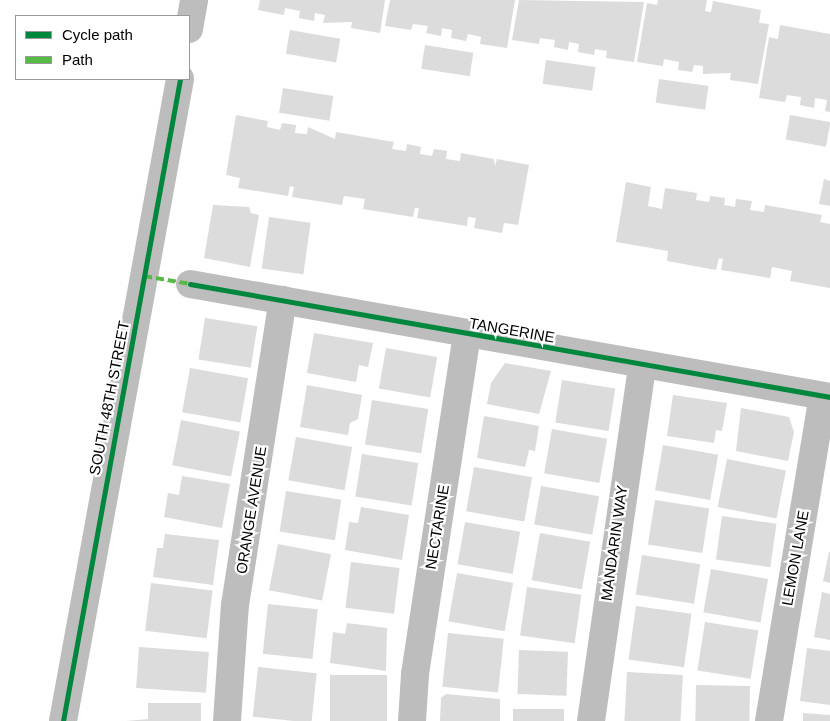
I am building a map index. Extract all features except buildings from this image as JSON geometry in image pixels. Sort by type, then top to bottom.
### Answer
[{"type":"street","points":[[190,23],[194,0]]},
{"type":"street","name":"SOUTH 48TH STREET","points":[[63,721],[180,80]]},
{"type":"street","name":"TANGERINE","points":[[190,284],[827,397]]},
{"type":"street","name":"ORANGE AVENUE","points":[[227,721],[235,605],[283,300]]},
{"type":"street","name":"NECTARINE","points":[[412,721],[415,674],[467,334]]},
{"type":"street","name":"MANDARIN WAY","points":[[591,721],[642,365]]},
{"type":"street","name":"LEMON LANE","points":[[770,721],[827,397]]},
{"type":"marked path","points":[[144,276],[190,284]]},
{"type":"cycle path","points":[[63,721],[180,80]]},
{"type":"cycle path","points":[[190,284],[830,397]]}]
